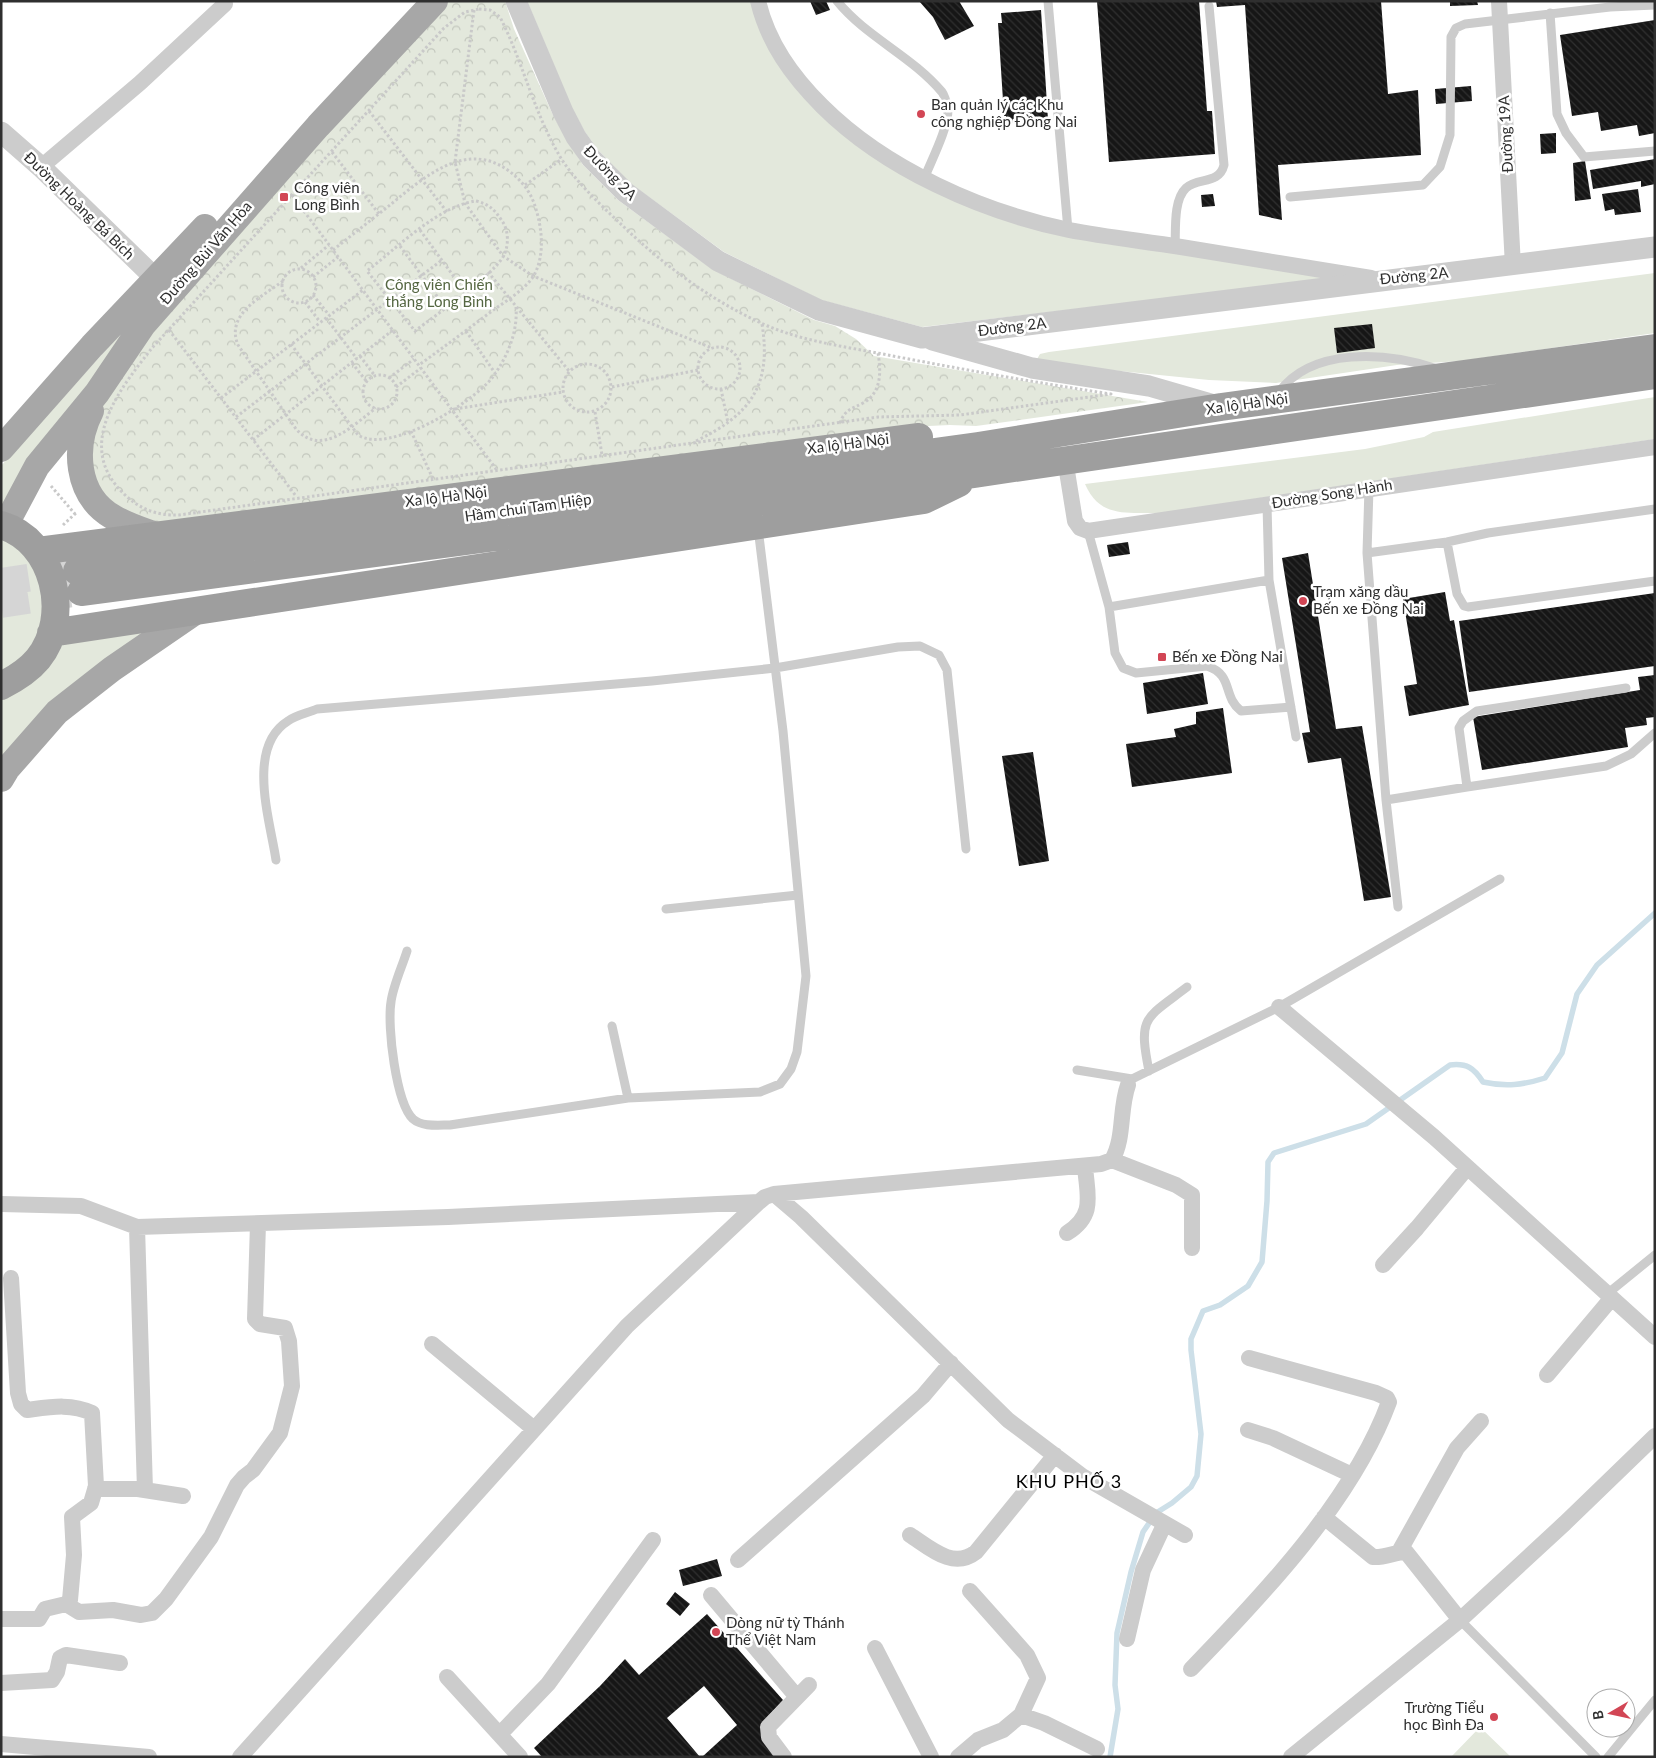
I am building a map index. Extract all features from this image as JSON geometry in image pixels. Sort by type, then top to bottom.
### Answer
[{"type":"highway","name":"Xa lộ Hà Nội","points":[[38,551],[898,438],[949,436],[978,446],[1221,407],[1655,348]]},
{"type":"highway","name":"Xa lộ Hà Nội","points":[[51,632],[924,500],[950,489],[973,474],[1065,459],[1655,375]]},
{"type":"highway","name":"Hầm chui Tam Hiệp","points":[[973,474],[79,581],[978,446]]},
{"type":"highway","points":[[1,686],[20,677],[39,658],[51,632],[56,613],[55,592],[49,571],[38,551],[23,537],[3,526]]},
{"type":"main road","name":"Đường Bùi Văn Hòa","points":[[3,526],[37,466],[97,393],[143,325],[163,287],[413,1]]},
{"type":"main road","name":"Đường Bùi Văn Hòa","points":[[1,449],[92,346],[163,287],[435,1]]},
{"type":"main road","points":[[97,393],[80,436],[79,464],[85,484],[96,502],[112,517],[156,535]]},
{"type":"main road","points":[[1,779],[7,769],[57,712],[112,669],[198,610]]},
{"type":"street","name":"Đường 2A","points":[[516,1],[562,112],[576,137],[591,158],[624,192],[718,261],[819,310],[922,338],[1655,247]]},
{"type":"street","points":[[758,1],[772,42],[785,64],[808,93],[840,124],[924,179],[993,208],[1068,230],[1381,280]]},
{"type":"street","name":"Đường 19A","points":[[1499,1],[1514,266]]},
{"type":"street","points":[[41,167],[140,83],[225,4]]},
{"type":"street","name":"Đường Hoàng Bá Bích","points":[[1,132],[41,167],[163,287]]},
{"type":"street","points":[[922,338],[1032,368],[1149,386],[1221,407]]},
{"type":"street","name":"Đường Song Hành","points":[[1088,531],[1655,447]]},
{"type":"street","points":[[1065,459],[1075,520],[1080,528],[1088,531]]},
{"type":"street","points":[[1279,1007],[1405,1112],[1655,1337]]},
{"type":"street","points":[[240,1757],[627,1326],[765,1197],[774,1194],[1101,1164],[1112,1160],[1119,1148],[1125,1094],[1130,1082]]},
{"type":"street","points":[[1112,1160],[1176,1185],[1192,1195],[1192,1248]]},
{"type":"street","points":[[1067,1233],[1080,1225],[1086,1214],[1088,1205],[1085,1166]]},
{"type":"street","points":[[1383,1265],[1418,1228],[1467,1168]]},
{"type":"street","points":[[774,1194],[801,1217],[1008,1420],[1082,1476],[1185,1536]]},
{"type":"street","points":[[1,1204],[81,1206],[137,1228],[457,1217],[759,1202]]},
{"type":"street","points":[[1,1619],[39,1619],[45,1609],[66,1604],[79,1612],[113,1610],[141,1615],[152,1613],[166,1599],[212,1537],[237,1485],[259,1464],[280,1433],[292,1386],[289,1341],[285,1328],[260,1324],[255,1319],[258,1224]]},
{"type":"street","points":[[137,1228],[145,1490]]},
{"type":"street","points":[[11,1278],[18,1393],[21,1404],[27,1410],[61,1406],[80,1407],[92,1412],[95,1490],[91,1503],[72,1517],[74,1555],[72,1593],[66,1604]]},
{"type":"street","points":[[1547,1375],[1609,1296]]},
{"type":"street","points":[[432,1344],[534,1429]]},
{"type":"street","points":[[1191,1669],[1249,1610],[1324,1517],[1377,1434],[1388,1402],[1387,1398],[1376,1393],[1249,1358]]},
{"type":"street","points":[[738,1560],[923,1396],[951,1364]]},
{"type":"street","points":[[1399,1552],[1457,1448],[1481,1421]]},
{"type":"street","points":[[1248,1430],[1273,1438],[1352,1475]]},
{"type":"street","points":[[1291,1757],[1460,1620],[1655,1436]]},
{"type":"street","points":[[910,1535],[937,1554],[960,1561],[969,1558],[976,1552],[1055,1455]]},
{"type":"street","points":[[95,1490],[145,1490],[183,1496]]},
{"type":"street","points":[[1324,1517],[1373,1557],[1391,1556],[1399,1552],[1406,1552],[1412,1557],[1460,1620]]},
{"type":"street","points":[[1127,1639],[1143,1570],[1164,1525]]},
{"type":"street","points":[[500,1734],[548,1684],[653,1540]]},
{"type":"street","points":[[958,1757],[978,1740],[1004,1730],[1021,1715],[1038,1678],[1027,1655],[970,1591]]},
{"type":"street","points":[[711,1595],[797,1697]]},
{"type":"street","points":[[875,1648],[931,1757]]},
{"type":"street","points":[[1,1683],[52,1680],[57,1672],[60,1658],[66,1655],[120,1663]]},
{"type":"street","points":[[447,1676],[520,1757]]},
{"type":"street","points":[[784,1757],[769,1737],[768,1727],[809,1685]]},
{"type":"street","points":[[1021,1715],[1044,1722],[1097,1749]]},
{"type":"street","points":[[1,1744],[149,1757]]},
{"type":"lane","points":[[837,1],[848,15],[919,70],[943,94],[948,110],[944,128],[924,179]]},
{"type":"lane","points":[[1048,1],[1068,230]]},
{"type":"lane","points":[[1290,197],[1423,185],[1440,167],[1450,135],[1452,37],[1456,28],[1465,24],[1500,22],[1550,14],[1655,5]]},
{"type":"lane","points":[[1175,246],[1179,200],[1185,189],[1193,184],[1216,178],[1222,173],[1224,165],[1209,6]]},
{"type":"lane","points":[[1550,14],[1557,114],[1566,133],[1584,157],[1655,151]]},
{"type":"lane","points":[[1369,488],[1367,553],[1386,800],[1398,907]]},
{"type":"lane","points":[[1267,505],[1269,580],[1296,737]]},
{"type":"lane","points":[[1367,553],[1655,509]]},
{"type":"lane","points":[[408,951],[391,1002],[393,1057],[403,1105],[413,1120],[429,1126],[628,1098],[760,1092],[780,1084],[791,1069],[797,1052],[806,976],[775,668],[758,526]]},
{"type":"lane","points":[[1088,531],[1109,607],[1115,653],[1123,668],[1136,673],[1207,666],[1218,670],[1226,680],[1235,707],[1241,711],[1291,707]]},
{"type":"lane","points":[[1447,542],[1457,594],[1464,606],[1468,607],[1655,581]]},
{"type":"lane","points":[[1109,607],[1269,580]]},
{"type":"lane","points":[[276,860],[262,768],[268,741],[287,721],[317,709],[652,681],[775,668],[920,646],[939,655],[947,670],[966,849]]},
{"type":"lane","points":[[1467,787],[1459,728],[1470,714],[1477,711],[1626,688]]},
{"type":"lane","points":[[1386,800],[1606,766],[1631,754],[1655,733]]},
{"type":"lane","points":[[1077,1070],[1130,1082],[1279,1007],[1500,879]]},
{"type":"lane","points":[[666,909],[798,896]]},
{"type":"lane","points":[[1149,1071],[1144,1046],[1144,1028],[1150,1014],[1187,986]]},
{"type":"lane","points":[[612,1026],[628,1098]]},
{"type":"lane","points":[[1609,1296],[1655,1255]]},
{"type":"lane","points":[[1460,1620],[1596,1757]]},
{"type":"lane","points":[[1608,1757],[1655,1700]]},
{"type":"path","points":[[474,10],[454,162],[465,203],[503,256],[533,276],[712,348],[719,347],[732,352],[739,364],[740,370],[734,383],[721,389],[708,386],[703,382],[698,370],[701,357],[712,348]]},
{"type":"path","points":[[490,10],[500,17],[548,133],[562,159],[604,208],[659,258],[708,294],[762,324],[807,338],[1022,380],[1111,394],[960,415],[905,415],[840,423],[165,516],[136,504],[119,490],[107,470],[102,454],[106,417],[123,386],[169,330],[369,111],[444,28],[465,12],[490,10]]},
{"type":"path","points":[[369,111],[447,212]]},
{"type":"path","points":[[332,152],[379,214]]},
{"type":"path","points":[[333,250],[421,179],[438,168],[454,162],[474,158],[497,163],[525,185],[536,210],[541,241],[540,261],[533,276],[510,299],[466,331],[396,387]]},
{"type":"path","points":[[525,185],[562,159]]},
{"type":"path","points":[[292,195],[498,470]]},
{"type":"path","points":[[476,201],[487,203],[496,211],[504,223],[507,237],[503,256],[488,272],[416,332],[367,271],[420,230],[447,212],[465,203],[476,201]]},
{"type":"path","points":[[420,230],[465,292]]},
{"type":"path","points":[[300,269],[330,245]]},
{"type":"path","points":[[400,246],[446,307]]},
{"type":"path","points":[[313,277],[338,257]]},
{"type":"path","points":[[236,417],[442,260]]},
{"type":"path","points":[[283,281],[282,287],[286,297],[295,302],[305,302],[313,295],[316,284],[313,277],[306,270],[289,271],[283,281],[243,312],[236,322],[236,340],[286,414],[304,437],[316,441],[329,440],[376,408],[391,405],[396,396],[396,387],[389,378],[375,376],[367,382],[363,393],[365,399],[376,408]]},
{"type":"path","points":[[488,272],[569,371]]},
{"type":"path","points":[[221,398],[363,290]]},
{"type":"path","points":[[313,295],[357,359]]},
{"type":"path","points":[[305,302],[320,322]]},
{"type":"path","points":[[292,344],[358,435],[370,441],[392,438],[411,431],[452,409],[474,395],[495,373],[512,340],[516,307]]},
{"type":"path","points":[[692,443],[728,423],[750,400],[763,372],[766,352],[762,324]]},
{"type":"path","points":[[169,330],[297,498]]},
{"type":"path","points":[[253,440],[393,330]]},
{"type":"path","points":[[466,331],[495,373]]},
{"type":"path","points":[[840,423],[849,409],[864,403],[876,389],[880,380],[878,353]]},
{"type":"path","points":[[360,356],[375,376]]},
{"type":"path","points":[[389,378],[414,359]]},
{"type":"path","points":[[352,363],[367,382]]},
{"type":"path","points":[[592,364],[606,372],[612,387],[607,402],[595,412],[587,413],[572,408],[563,392],[565,378],[569,371],[576,366],[592,364]]},
{"type":"path","points":[[612,387],[698,370]]},
{"type":"path","points":[[721,389],[728,423]]},
{"type":"path","points":[[452,409],[563,392]]},
{"type":"path","points":[[595,412],[602,456]]},
{"type":"path","points":[[411,431],[433,480]]},
{"type":"path","points":[[48,483],[75,514]]},
{"type":"green space","name":"Công viên Chiến thắng Long Bình","points":[[448,1],[505,1],[514,29],[553,115],[583,165],[618,200],[712,269],[814,320],[835,326],[856,339],[874,356],[1148,402],[976,426],[950,425],[886,428],[148,526],[115,512],[93,486],[90,425],[149,334],[320,138]]},
{"type":"green space","points":[[527,1],[757,1],[764,31],[867,148],[1045,230],[1345,277],[922,327],[821,300],[724,252],[630,183],[599,151],[585,132],[572,108]]},
{"type":"green space","points":[[1655,273],[1655,333],[1461,361],[1397,365],[1276,383],[1209,380],[1040,363],[1037,359],[1040,354],[1049,352]]},
{"type":"green space","points":[[151,300],[1,511],[1,466]]},
{"type":"green space","points":[[1655,397],[1655,439],[1161,513],[1126,513],[1107,508],[1091,495],[1085,484],[1365,449],[1424,437],[1433,432]]},
{"type":"green space","points":[[1,536],[26,553],[39,574],[44,624],[34,647],[1,675]]},
{"type":"green space","points":[[166,626],[1,766],[1,697],[58,642]]},
{"type":"green space","points":[[1480,1727],[1511,1757],[1451,1757]]},
{"type":"building","points":[[810,1],[826,1],[830,10],[816,15]]},
{"type":"building","points":[[919,1],[959,1],[974,26],[945,40],[933,17]]},
{"type":"building","points":[[1097,1],[1199,1],[1207,111],[1212,111],[1215,154],[1109,162]]},
{"type":"building","points":[[1216,1],[1381,1],[1388,94],[1418,90],[1421,155],[1278,165],[1282,220],[1259,215],[1245,5],[1217,7]]},
{"type":"building","points":[[1450,1],[1477,1],[1478,5],[1450,6]]},
{"type":"building","points":[[1041,10],[1048,120],[1006,123],[998,23],[1002,23],[1001,13]]},
{"type":"building","points":[[1655,20],[1655,133],[1639,136],[1637,125],[1601,131],[1598,112],[1572,116],[1560,35]]},
{"type":"building","points":[[1471,86],[1472,101],[1436,104],[1435,89]]},
{"type":"building","points":[[1556,133],[1556,153],[1541,154],[1540,134]]},
{"type":"building","points":[[1655,159],[1655,184],[1641,187],[1641,181],[1593,189],[1590,170]]},
{"type":"building","points":[[1585,161],[1591,199],[1575,201],[1573,163]]},
{"type":"building","points":[[1638,189],[1641,212],[1615,215],[1614,209],[1605,211],[1602,194]]},
{"type":"building","points":[[1213,194],[1215,206],[1202,207],[1201,195]]},
{"type":"building","points":[[1372,324],[1375,348],[1337,353],[1334,328]]},
{"type":"building","points":[[1128,542],[1130,554],[1109,557],[1107,545]]},
{"type":"building","points":[[1308,553],[1336,729],[1362,726],[1391,897],[1364,901],[1341,758],[1308,763],[1302,733],[1310,732],[1282,558]]},
{"type":"building","points":[[1445,592],[1450,621],[1454,620],[1469,705],[1409,716],[1404,686],[1417,684],[1403,599]]},
{"type":"building","points":[[1655,593],[1655,666],[1469,692],[1459,621]]},
{"type":"building","points":[[1203,673],[1208,704],[1147,714],[1143,683]]},
{"type":"building","points":[[1655,675],[1655,717],[1646,718],[1647,725],[1625,728],[1628,747],[1482,770],[1473,717],[1640,690],[1638,677]]},
{"type":"building","points":[[1223,708],[1232,773],[1132,787],[1126,744],[1176,737],[1174,729],[1196,724],[1196,712]]},
{"type":"building","points":[[1033,752],[1049,861],[1019,866],[1002,756]]},
{"type":"building","points":[[717,1559],[722,1576],[683,1586],[679,1570]]},
{"type":"building","points":[[675,1592],[690,1604],[680,1616],[666,1604]]},
{"type":"building","points":[[707,1614],[783,1700],[761,1724],[776,1757],[702,1757],[737,1725],[704,1686],[667,1718],[700,1757],[542,1757],[534,1748],[600,1686],[625,1659],[639,1675]]},
{"type":"waterway","points":[[1110,1757],[1118,1709],[1115,1685],[1117,1633],[1131,1572],[1143,1532],[1156,1513],[1172,1503],[1191,1487],[1197,1476],[1201,1434],[1191,1339],[1203,1311],[1220,1305],[1248,1286],[1262,1262],[1268,1162],[1274,1153],[1366,1124],[1450,1065],[1466,1066],[1476,1073],[1483,1082],[1491,1084],[1514,1084],[1545,1078],[1562,1053],[1577,994],[1597,965],[1655,913]]},
{"type":"tunnel","points":[[1,582],[73,571]]},
{"type":"tunnel","points":[[1,604],[79,592]]},
{"type":"place","name":"Ban quản lý các Khu công nghiệp Đồng Nai","points":[[921,114]]},
{"type":"place","name":"Công viên Long Bình","points":[[284,197]]},
{"type":"place","name":"Trạm xăng dầu Bến xe Đồng Nai","points":[[1303,601]]},
{"type":"place","name":"Bến xe Đồng Nai","points":[[1162,657]]},
{"type":"place","name":"Dòng nữ tỳ Thánh Thể Việt Nam","points":[[716,1632]]},
{"type":"place","name":"Trường Tiểu học Bình Đa","points":[[1494,1717]]},
{"type":"district","name":"KHU PHỐ 3","points":[[1069,1482]]}]
